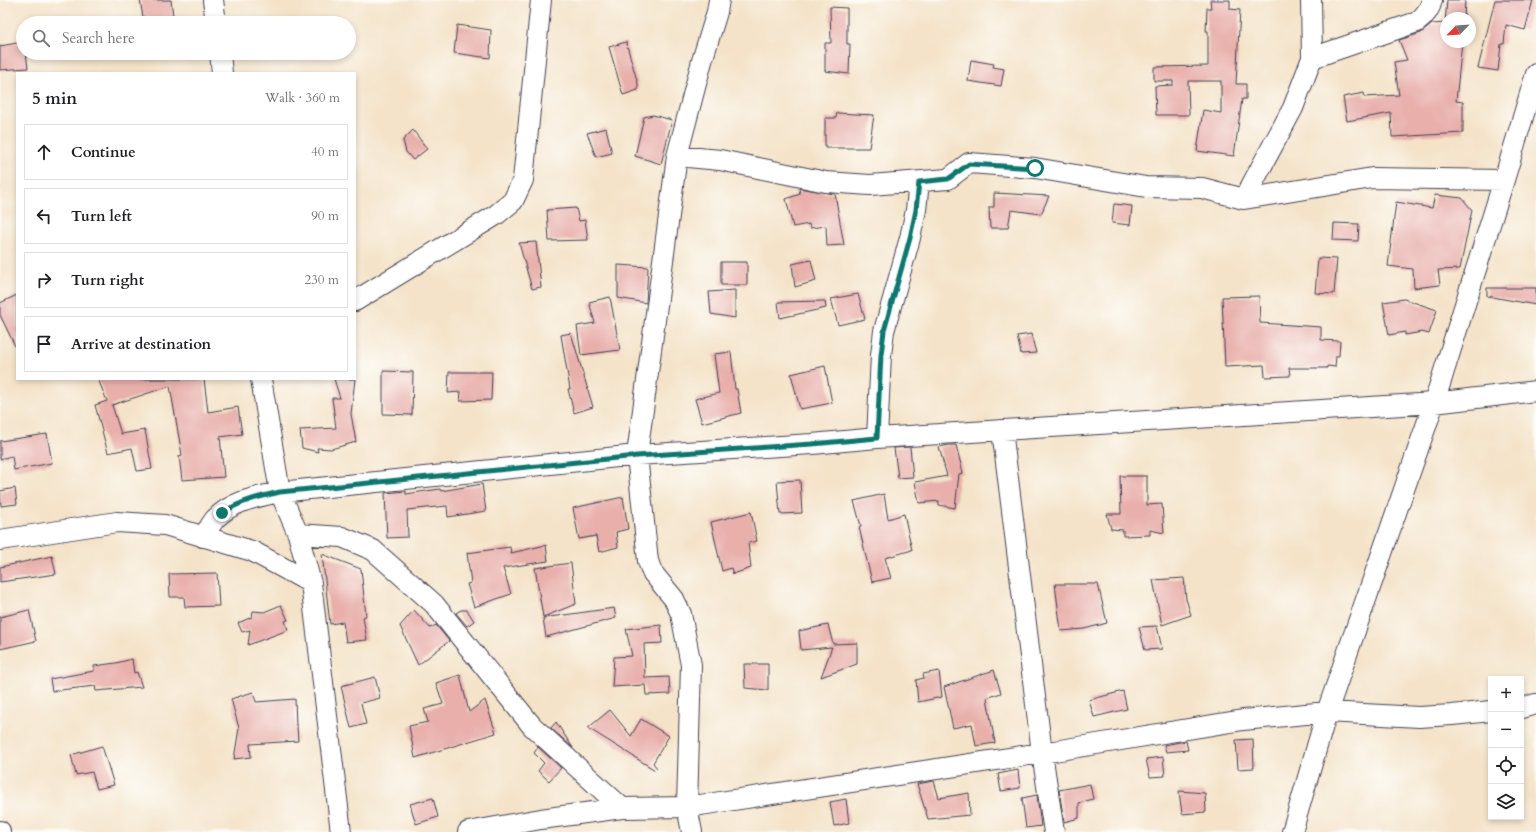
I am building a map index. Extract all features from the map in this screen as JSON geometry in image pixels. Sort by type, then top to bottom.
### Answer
[{"type":"street","points":[[213,0],[215,16]]},
{"type":"street","points":[[356,300],[496,215],[514,201],[523,180],[541,0]]},
{"type":"street","points":[[1244,199],[1293,108],[1312,58],[1311,0]]},
{"type":"street","points":[[1312,58],[1417,22],[1425,15],[1431,5],[1432,0]]},
{"type":"street","points":[[692,832],[687,807],[690,665],[681,614],[674,600],[652,572],[648,561],[637,456],[678,156],[702,61],[722,4]]},
{"type":"street","points":[[221,60],[222,72]]},
{"type":"street","points":[[1292,832],[1327,712],[1434,403],[1536,75]]},
{"type":"street","points":[[678,156],[720,160],[826,182],[870,185],[948,179],[969,164],[1035,168],[1146,187],[1202,188],[1244,199],[1372,178],[1504,180]]},
{"type":"street","points":[[877,438],[881,355],[884,331],[910,238],[916,210],[919,182]]},
{"type":"street","points":[[261,380],[280,492],[298,534],[311,583],[341,832]]},
{"type":"street","points":[[203,537],[214,520],[235,504],[251,498],[280,492],[637,456],[877,438],[1434,403],[1536,392]]},
{"type":"street","points":[[1002,430],[1042,753],[1054,832]]},
{"type":"street","points":[[0,540],[117,522],[165,525],[252,551],[311,583]]},
{"type":"street","points":[[298,534],[342,537],[373,550],[434,604],[532,726],[622,808]]},
{"type":"street","points":[[1524,707],[1536,704]]},
{"type":"street","points":[[468,832],[541,818],[622,808],[687,807],[1042,753],[1243,720],[1327,712],[1419,717],[1488,711]]},
{"type":"building","points":[[140,0],[171,0],[173,16],[143,16]]},
{"type":"building","points":[[1210,0],[1230,0],[1230,9],[1240,10],[1236,84],[1246,84],[1246,99],[1242,99],[1234,156],[1197,151],[1203,110],[1221,113],[1221,81],[1188,81],[1189,115],[1156,115],[1155,86],[1173,85],[1173,81],[1154,81],[1154,67],[1208,66],[1208,31],[1206,31],[1207,8],[1211,8]]},
{"type":"building","points":[[1447,0],[1465,0],[1464,12],[1446,12]]},
{"type":"building","points":[[1495,0],[1533,0],[1525,30],[1506,25],[1504,44],[1501,44],[1498,71],[1478,68]]},
{"type":"building","points":[[830,7],[847,8],[847,44],[850,44],[849,74],[825,71],[825,43],[831,43]]},
{"type":"building","points":[[1440,23],[1440,48],[1461,48],[1456,101],[1463,102],[1463,133],[1392,137],[1391,113],[1347,121],[1343,97],[1364,93],[1365,97],[1399,95],[1394,62],[1407,60],[1399,40],[1421,33],[1432,24]]},
{"type":"building","points":[[457,25],[491,30],[490,58],[454,53]]},
{"type":"building","points":[[626,42],[638,84],[638,90],[623,95],[609,47]]},
{"type":"building","points":[[16,43],[16,60],[27,60],[28,68],[0,70],[0,46]]},
{"type":"building","points":[[971,60],[994,64],[993,67],[1004,69],[1001,86],[968,81]]},
{"type":"building","points":[[837,113],[874,115],[869,148],[825,148],[825,118],[836,118]]},
{"type":"building","points":[[653,115],[672,120],[661,164],[635,156],[644,117]]},
{"type":"building","points":[[606,128],[612,153],[596,157],[587,133]]},
{"type":"building","points":[[413,130],[427,149],[413,160],[406,152],[403,140]]},
{"type":"building","points":[[799,188],[835,194],[844,245],[827,246],[826,226],[810,228],[809,224],[793,227],[786,199],[800,194]]},
{"type":"building","points":[[994,193],[1049,196],[1041,214],[1011,210],[1008,228],[990,228],[989,207],[994,207]]},
{"type":"building","points":[[1435,195],[1462,198],[1472,210],[1460,269],[1438,270],[1440,285],[1414,288],[1413,269],[1388,266],[1396,202],[1432,208]]},
{"type":"building","points":[[1114,204],[1132,206],[1130,225],[1112,223]]},
{"type":"building","points":[[576,208],[579,221],[585,220],[588,240],[549,241],[547,210]]},
{"type":"building","points":[[1334,223],[1359,224],[1358,241],[1333,240]]},
{"type":"building","points":[[536,242],[541,287],[532,289],[519,243]]},
{"type":"building","points":[[1318,258],[1337,259],[1334,294],[1315,293]]},
{"type":"building","points":[[811,260],[816,281],[795,287],[792,264]]},
{"type":"building","points":[[721,262],[747,262],[747,285],[721,285]]},
{"type":"building","points":[[618,265],[648,267],[646,303],[618,298]]},
{"type":"building","points":[[1487,288],[1536,288],[1536,305],[1487,296]]},
{"type":"building","points":[[735,290],[735,318],[711,314],[709,292]]},
{"type":"building","points":[[858,294],[865,319],[838,325],[831,299]]},
{"type":"building","points":[[16,295],[16,348],[0,315],[0,303]]},
{"type":"building","points":[[1259,296],[1260,323],[1321,327],[1321,340],[1340,341],[1339,356],[1336,356],[1335,367],[1289,368],[1290,376],[1265,377],[1264,365],[1225,367],[1222,297]]},
{"type":"building","points":[[610,297],[620,350],[581,355],[577,326],[595,323],[589,302]]},
{"type":"building","points":[[1404,299],[1437,310],[1429,334],[1422,332],[1405,335],[1405,332],[1389,335],[1383,302]]},
{"type":"building","points":[[825,301],[826,308],[780,318],[778,302]]},
{"type":"building","points":[[571,333],[593,407],[574,413],[568,389],[570,389],[561,335]]},
{"type":"building","points":[[1031,334],[1036,353],[1021,354],[1017,336]]},
{"type":"building","points":[[731,352],[735,389],[737,389],[741,413],[702,423],[695,399],[719,393],[714,354]]},
{"type":"building","points":[[825,366],[832,403],[800,409],[791,374]]},
{"type":"building","points":[[383,371],[413,372],[412,415],[383,414]]},
{"type":"building","points":[[449,372],[492,372],[491,400],[460,401],[461,392],[448,393]]},
{"type":"building","points":[[98,380],[204,380],[208,412],[238,407],[242,434],[220,437],[224,477],[182,480],[179,456],[182,455],[170,386],[112,405],[121,434],[145,430],[152,469],[137,471],[132,448],[108,453],[95,405],[107,401]]},
{"type":"building","points":[[334,380],[355,380],[351,414],[356,442],[331,449],[317,448],[318,452],[302,448],[300,430],[336,428],[332,398],[340,398]]},
{"type":"building","points":[[47,434],[52,463],[14,470],[12,456],[0,459],[0,441]]},
{"type":"building","points":[[956,445],[963,473],[959,474],[955,508],[939,505],[939,501],[919,503],[915,482],[947,476],[939,447]]},
{"type":"building","points":[[910,447],[913,477],[898,478],[894,448]]},
{"type":"building","points":[[1120,476],[1147,476],[1147,505],[1162,504],[1164,533],[1150,530],[1150,535],[1123,536],[1123,530],[1111,529],[1107,514],[1121,514]]},
{"type":"building","points":[[800,480],[802,513],[780,514],[777,481]]},
{"type":"building","points":[[482,484],[486,511],[448,517],[447,506],[407,510],[408,537],[387,538],[385,493],[406,491],[406,494],[440,489],[441,491]]},
{"type":"building","points":[[15,488],[17,504],[1,506],[0,491]]},
{"type":"building","points":[[884,494],[888,519],[904,514],[912,550],[885,558],[891,578],[872,582],[859,527],[861,526],[854,501]]},
{"type":"building","points":[[623,497],[628,529],[616,532],[618,547],[599,552],[596,536],[579,539],[573,508]]},
{"type":"building","points":[[751,512],[757,541],[748,543],[751,568],[733,574],[731,568],[722,571],[711,522]]},
{"type":"building","points":[[546,545],[548,561],[503,568],[511,594],[474,607],[467,584],[471,583],[467,553],[510,547],[511,553]]},
{"type":"building","points":[[322,554],[361,569],[366,616],[363,617],[367,640],[346,642],[343,622],[330,624]]},
{"type":"building","points":[[52,556],[56,574],[0,582],[0,567]]},
{"type":"building","points":[[571,563],[576,604],[543,617],[535,568]]},
{"type":"building","points":[[217,573],[219,606],[185,607],[184,597],[170,597],[169,574]]},
{"type":"building","points":[[1184,578],[1186,599],[1191,615],[1162,625],[1153,580]]},
{"type":"building","points":[[1055,584],[1098,584],[1107,623],[1084,629],[1061,631]]},
{"type":"building","points":[[281,605],[288,620],[285,621],[288,630],[248,645],[250,630],[242,632],[238,623],[252,617],[253,611],[264,612]]},
{"type":"building","points":[[614,608],[616,618],[546,637],[543,618]]},
{"type":"building","points":[[29,610],[36,641],[0,649],[0,617]]},
{"type":"building","points":[[414,610],[430,628],[436,625],[449,641],[418,665],[400,626]]},
{"type":"building","points":[[461,610],[467,610],[474,621],[467,626],[456,613]]},
{"type":"building","points":[[661,625],[662,643],[644,644],[645,678],[669,677],[670,694],[646,695],[645,685],[612,687],[614,657],[632,656],[626,629]]},
{"type":"building","points":[[828,625],[833,644],[857,643],[857,664],[821,677],[832,647],[801,650],[799,631]]},
{"type":"building","points":[[1157,626],[1162,649],[1145,650],[1139,627]]},
{"type":"building","points":[[132,659],[134,673],[137,672],[142,687],[96,691],[95,686],[52,691],[50,679],[94,671],[94,666]]},
{"type":"building","points":[[744,664],[768,664],[768,690],[745,688]]},
{"type":"building","points":[[994,670],[1001,693],[987,698],[995,743],[976,746],[972,724],[953,728],[944,687]]},
{"type":"building","points":[[939,671],[942,697],[918,702],[916,680],[924,678],[923,674]]},
{"type":"building","points":[[460,675],[469,712],[485,700],[496,733],[415,758],[409,726],[428,722],[424,709],[443,704],[436,683]]},
{"type":"building","points":[[375,677],[380,698],[361,703],[366,724],[351,728],[341,686]]},
{"type":"building","points":[[1123,691],[1127,709],[1094,717],[1089,700]]},
{"type":"building","points":[[253,692],[256,702],[295,699],[298,741],[250,744],[251,757],[234,759],[239,728],[231,699]]},
{"type":"building","points":[[610,710],[631,736],[641,719],[669,736],[653,763],[657,768],[655,770],[588,728]]},
{"type":"building","points":[[556,722],[573,748],[551,728]]},
{"type":"building","points":[[1253,739],[1254,768],[1238,769],[1236,740]]},
{"type":"building","points":[[1186,741],[1188,750],[1166,752],[1164,745]]},
{"type":"building","points":[[102,746],[114,785],[97,789],[92,772],[76,775],[71,755]]},
{"type":"building","points":[[538,747],[561,768],[549,781],[538,771],[544,763],[534,753]]},
{"type":"building","points":[[1163,757],[1165,776],[1150,777],[1146,759]]},
{"type":"building","points":[[1018,770],[1020,788],[1001,791],[998,774]]},
{"type":"building","points":[[934,781],[939,798],[969,793],[970,815],[928,819],[917,784]]},
{"type":"building","points":[[1090,784],[1093,799],[1079,803],[1079,818],[1064,822],[1059,790]]},
{"type":"building","points":[[1179,791],[1205,793],[1206,812],[1182,814]]},
{"type":"building","points":[[1037,795],[1041,826],[1026,828],[1022,798]]},
{"type":"building","points":[[433,798],[438,817],[416,824],[410,804]]},
{"type":"building","points":[[846,799],[849,823],[834,826],[830,802]]},
{"type":"route","points":[[222,513],[235,504],[251,498],[280,492],[637,456],[877,438],[881,355],[884,331],[910,238],[916,210],[919,182],[948,179],[969,164],[1035,168]]}]
